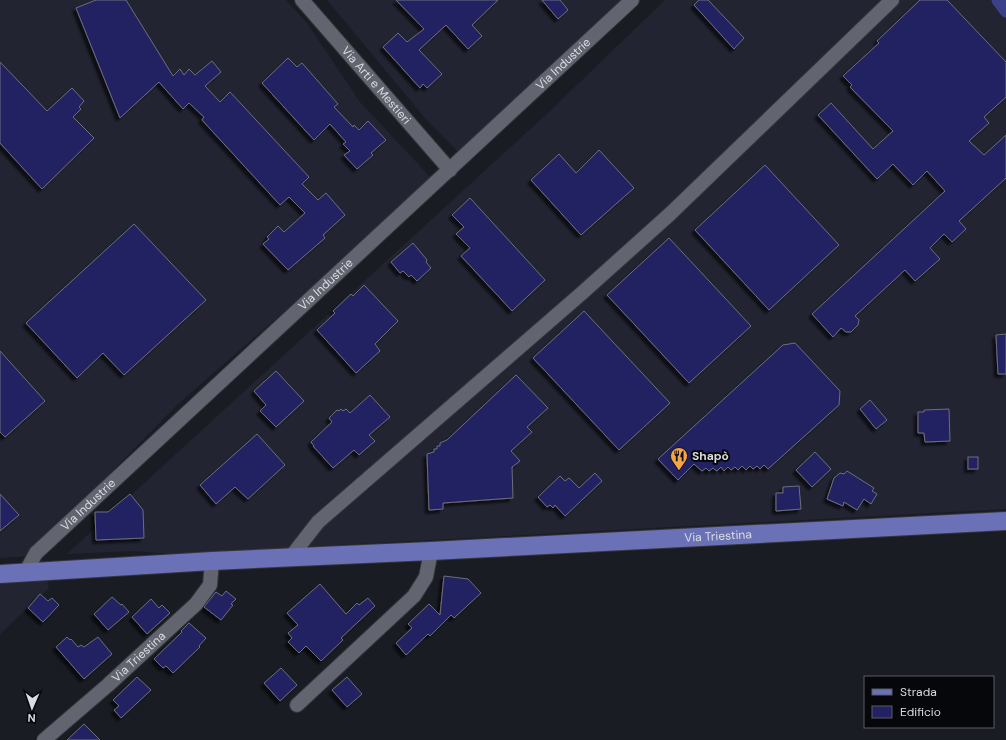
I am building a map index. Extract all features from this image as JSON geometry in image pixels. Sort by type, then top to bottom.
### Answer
[{"type":"main road","name":"Via Triestina","points":[[0,574],[212,561],[431,552],[1006,521]]},
{"type":"street","name":"Via Arti e Mestieri","points":[[302,0],[450,170]]},
{"type":"street","name":"Via Industrie","points":[[25,573],[36,553],[632,0]]},
{"type":"street","points":[[290,558],[318,522],[582,293],[670,214],[892,0]]},
{"type":"street","points":[[297,705],[414,596],[426,577],[431,552]]},
{"type":"street","name":"Via Triestina","points":[[44,740],[108,685],[196,604],[210,585],[212,561]]},
{"type":"shaded area","points":[[0,0],[286,0],[307,23],[360,102],[434,181],[178,404],[29,556],[0,558]]},
{"type":"shaded area","points":[[327,0],[630,0],[462,156],[425,118]]},
{"type":"shaded area","points":[[665,0],[1006,0],[1006,509],[171,554],[131,551],[67,554],[551,110]]},
{"type":"shaded area","points":[[47,581],[49,588],[0,634],[0,584]]},
{"type":"building","points":[[96,0],[126,0],[173,76],[180,69],[184,75],[189,69],[195,75],[212,61],[221,72],[205,86],[220,102],[230,92],[309,177],[302,184],[318,200],[326,193],[345,215],[323,235],[325,238],[288,270],[263,244],[269,239],[267,237],[278,226],[284,232],[305,213],[289,197],[280,205],[202,120],[204,117],[189,103],[183,109],[159,82],[120,118],[76,8]]},
{"type":"building","points":[[396,0],[498,0],[472,25],[482,36],[468,49],[446,25],[419,50],[442,74],[427,88],[423,84],[420,88],[383,47],[398,33],[407,42],[424,29]]},
{"type":"building","points":[[542,0],[560,0],[568,10],[558,19]]},
{"type":"building","points":[[699,0],[708,0],[744,38],[734,49],[694,5]]},
{"type":"building","points":[[920,0],[947,0],[1006,62],[1006,97],[984,117],[989,123],[969,141],[984,155],[1006,135],[1006,178],[959,221],[966,229],[952,242],[944,234],[930,248],[940,259],[915,281],[905,270],[855,316],[859,320],[858,325],[851,332],[846,332],[841,328],[833,337],[812,314],[945,191],[927,171],[913,185],[893,164],[877,179],[818,115],[831,103],[873,149],[893,131],[850,87],[852,85],[843,76],[879,43],[877,41]]},
{"type":"building","points":[[288,58],[297,67],[302,63],[338,104],[334,107],[353,127],[354,125],[359,130],[368,121],[386,140],[371,153],[373,155],[357,169],[344,155],[350,151],[343,144],[346,142],[330,124],[314,140],[262,83]]},
{"type":"building","points":[[0,62],[47,111],[72,88],[84,101],[79,107],[81,109],[73,117],[94,138],[42,189],[0,143]]},
{"type":"building","points":[[599,150],[634,188],[581,235],[531,180],[559,154],[576,173]]},
{"type":"building","points":[[765,165],[839,245],[769,310],[695,230]]},
{"type":"building","points":[[470,198],[545,280],[512,311],[461,256],[470,248],[456,234],[464,227],[452,215]]},
{"type":"building","points":[[134,224],[206,300],[124,375],[103,353],[77,378],[26,323]]},
{"type":"building","points":[[669,238],[751,326],[689,383],[607,295]]},
{"type":"building","points":[[413,243],[427,260],[426,262],[431,268],[417,281],[411,275],[409,277],[403,271],[400,273],[391,262]]},
{"type":"building","points":[[364,285],[398,321],[375,344],[380,351],[356,373],[317,330],[335,313],[333,311],[351,294],[353,296]]},
{"type":"building","points":[[584,311],[670,403],[619,450],[533,358]]},
{"type":"building","points":[[1006,334],[1006,374],[998,374],[996,335]]},
{"type":"building","points":[[795,343],[840,391],[839,405],[768,469],[764,465],[760,469],[757,466],[753,469],[750,466],[746,470],[742,466],[738,470],[735,467],[731,470],[728,467],[724,471],[721,467],[717,471],[713,468],[709,471],[706,468],[702,471],[694,464],[678,480],[658,459],[783,345]]},
{"type":"building","points":[[0,351],[45,401],[5,437],[0,432]]},
{"type":"building","points":[[276,371],[304,401],[276,427],[260,411],[266,405],[254,391]]},
{"type":"building","points":[[516,375],[548,408],[527,427],[532,432],[511,451],[520,461],[512,467],[513,498],[443,503],[443,509],[429,510],[427,454],[434,452],[434,449],[437,449],[437,446],[440,446],[440,443],[447,440]]},
{"type":"building","points":[[370,395],[390,417],[369,435],[375,441],[359,455],[354,450],[333,468],[311,442],[332,422],[329,418],[337,410],[339,411],[341,409],[343,411],[346,409],[350,413]]},
{"type":"building","points":[[870,400],[887,420],[876,429],[860,409]]},
{"type":"building","points":[[949,409],[950,441],[925,442],[924,433],[918,433],[918,412],[924,412],[924,410]]},
{"type":"building","points":[[257,434],[285,465],[248,499],[235,487],[216,504],[200,485]]},
{"type":"building","points":[[815,452],[831,469],[812,487],[796,470]]},
{"type":"building","points":[[968,457],[978,457],[978,469],[968,469]]},
{"type":"building","points":[[847,471],[874,488],[872,491],[877,494],[871,504],[864,499],[857,510],[844,502],[843,506],[827,499],[834,478],[840,473],[844,474]]},
{"type":"building","points":[[595,473],[602,481],[565,516],[555,505],[553,508],[550,505],[547,507],[538,497],[560,476],[565,481],[569,478],[579,488]]},
{"type":"building","points":[[799,486],[801,509],[776,511],[776,493],[783,493],[783,487]]},
{"type":"building","points":[[0,494],[19,515],[0,531]]},
{"type":"building","points":[[130,494],[143,510],[144,538],[96,540],[95,512],[108,512]]},
{"type":"building","points":[[444,576],[468,579],[481,593],[454,618],[451,615],[430,636],[428,634],[406,655],[396,643],[412,628],[408,624],[429,604],[440,615]]},
{"type":"building","points":[[320,584],[346,614],[357,603],[359,605],[368,598],[375,606],[341,638],[343,640],[321,661],[306,646],[299,653],[288,642],[292,638],[288,633],[298,625],[287,613]]},
{"type":"building","points":[[226,591],[236,599],[221,620],[204,607],[216,592],[222,596]]},
{"type":"building","points":[[40,594],[48,601],[52,598],[59,605],[43,622],[28,608]]},
{"type":"building","points":[[112,597],[121,605],[122,604],[129,612],[108,630],[94,614]]},
{"type":"building","points":[[151,599],[159,608],[162,605],[170,613],[147,634],[132,617]]},
{"type":"building","points":[[189,623],[206,638],[199,646],[200,647],[173,673],[166,666],[163,668],[154,659],[182,632],[181,631]]},
{"type":"building","points":[[67,637],[70,640],[71,639],[78,647],[81,645],[84,647],[98,637],[112,654],[84,679],[56,647]]},
{"type":"building","points":[[281,668],[297,685],[280,701],[264,683]]},
{"type":"building","points":[[137,677],[151,690],[121,718],[114,710],[119,706],[113,700]]},
{"type":"building","points":[[347,677],[362,694],[347,707],[332,690]]},
{"type":"building","points":[[84,724],[100,740],[67,740]]},
{"type":"waterway","points":[[998,0],[1006,11]]},
{"type":"place","name":"Shapò","points":[[679,471]]}]
